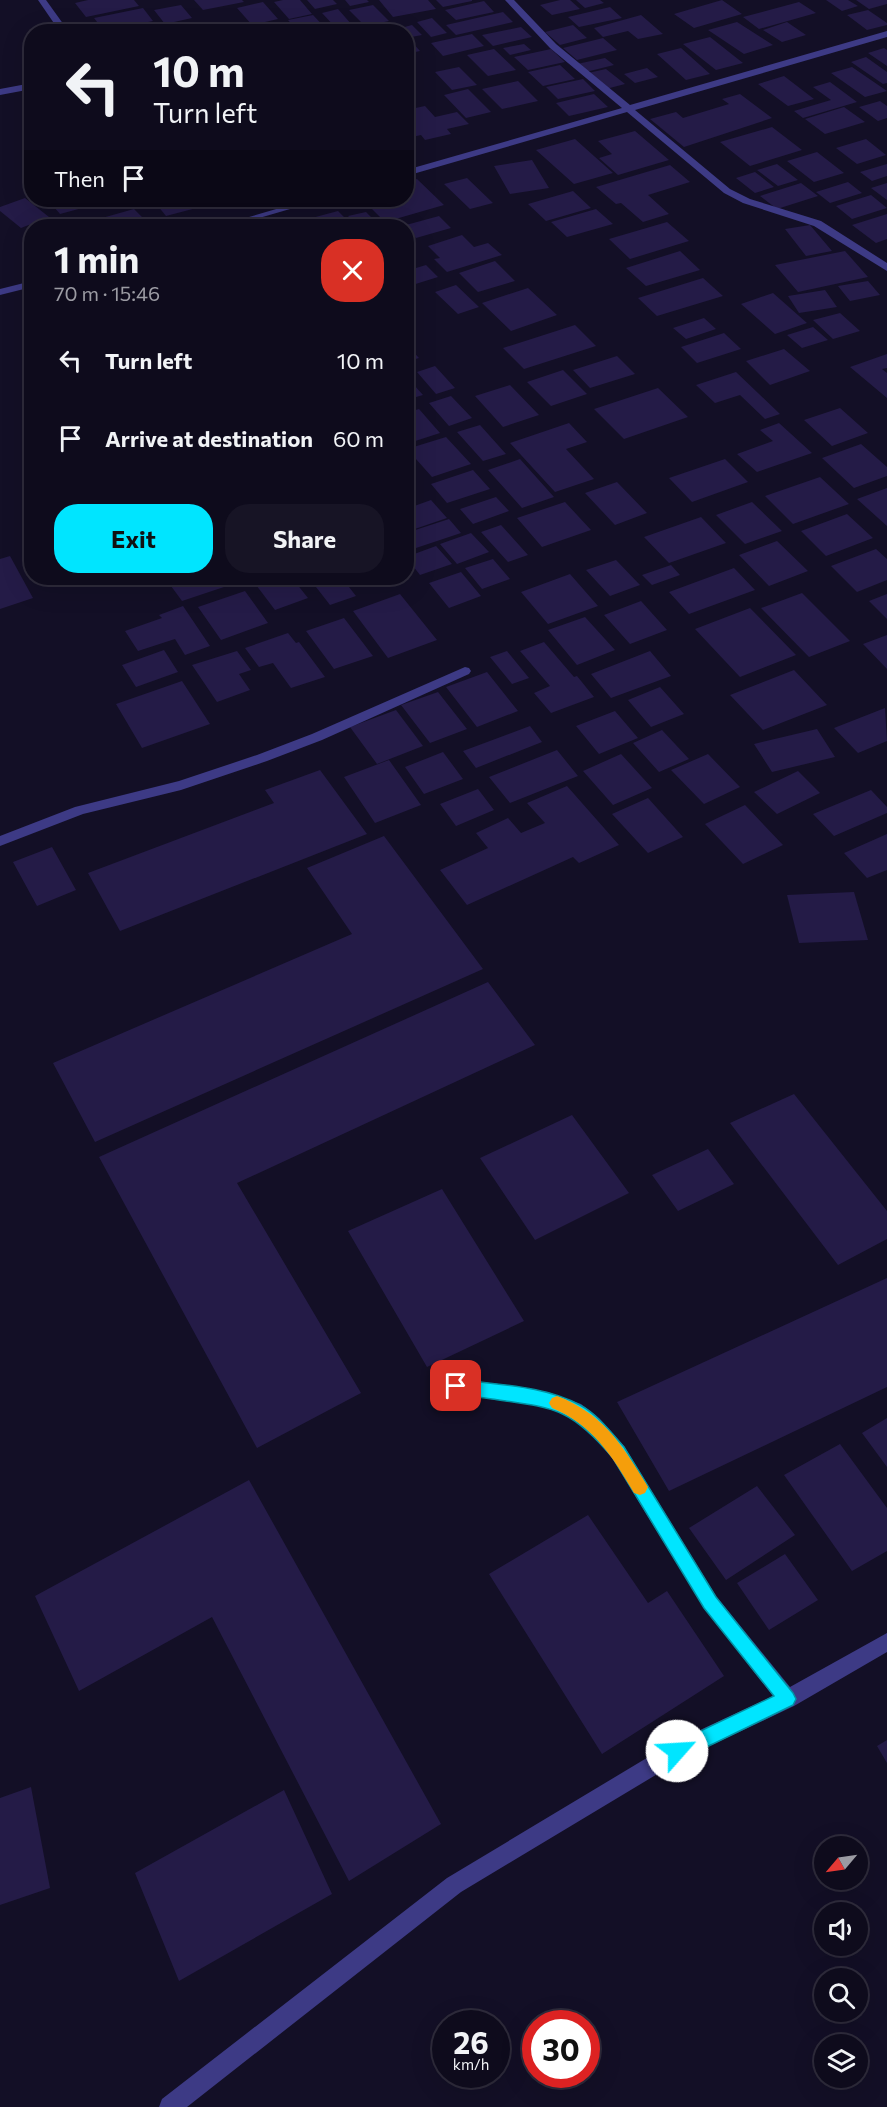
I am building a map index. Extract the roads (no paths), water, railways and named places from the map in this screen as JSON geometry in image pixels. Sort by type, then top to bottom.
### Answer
[{"type":"street","points":[[42,0],[59,24]]},
{"type":"street","points":[[509,0],[554,46],[739,199],[756,207],[808,220],[843,239],[887,268]]},
{"type":"street","points":[[414,171],[887,34]]},
{"type":"street","points":[[0,92],[24,88]]},
{"type":"street","points":[[248,219],[291,207]]},
{"type":"street","points":[[0,292],[24,286]]},
{"type":"street","points":[[0,841],[80,810],[181,784],[262,758],[317,737],[465,671]]},
{"type":"street","points":[[456,1386],[547,1399],[575,1410],[600,1431],[618,1452],[710,1602],[787,1699]]},
{"type":"street","points":[[170,2107],[454,1885],[677,1751],[787,1699],[887,1642]]}]
